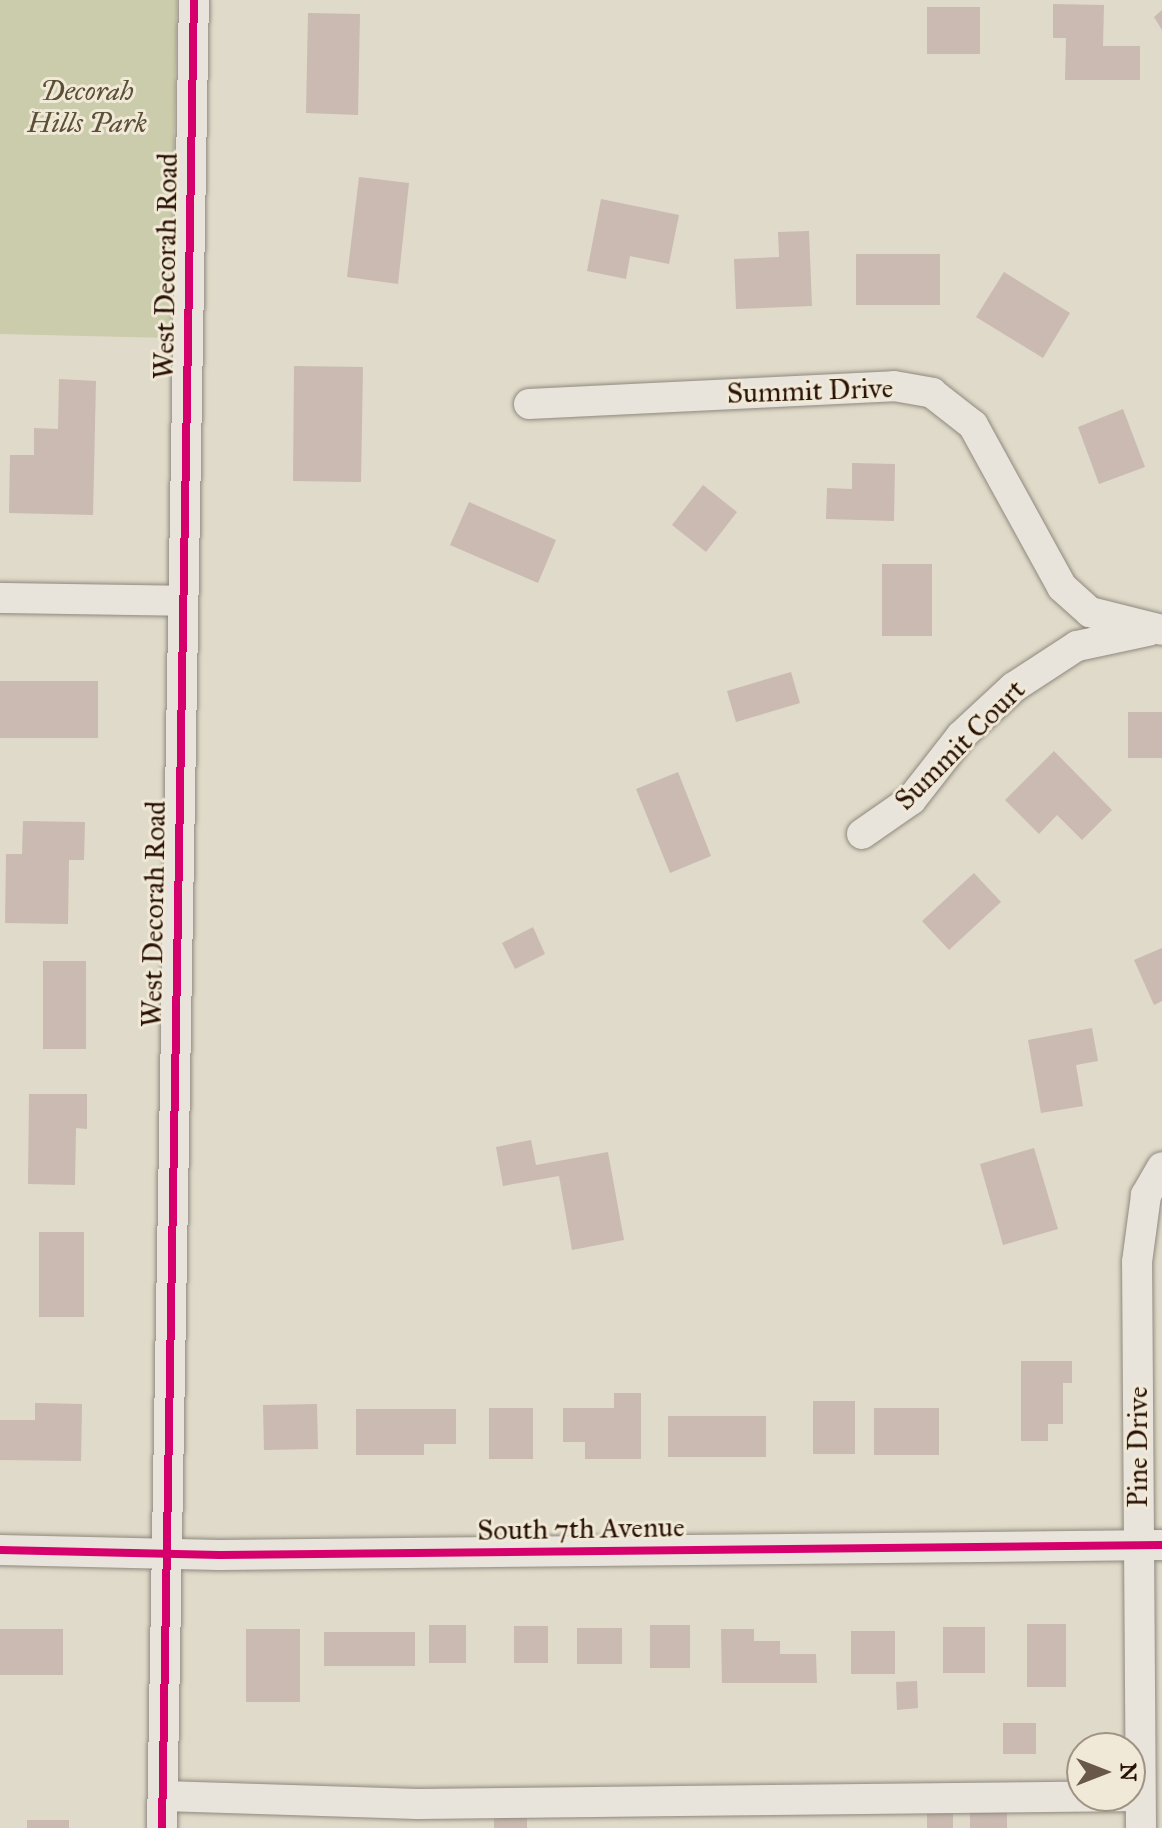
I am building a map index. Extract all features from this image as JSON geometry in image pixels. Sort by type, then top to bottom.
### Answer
[{"type":"street","name":"West Decorah Road","points":[[162,1828],[181,601],[194,0]]},
{"type":"street","name":"Summit Drive","points":[[529,404],[894,386],[932,393],[973,425],[1062,587],[1090,612],[1156,630]]},
{"type":"street","points":[[0,598],[181,601]]},
{"type":"street","name":"Summit Court","points":[[862,834],[911,800],[961,736],[1014,687],[1077,646],[1156,630]]},
{"type":"street","name":"Pine Drive","points":[[1143,1732],[1150,1545],[1150,1316],[1137,1262],[1146,1195],[1162,1167]]},
{"type":"street","name":"South 7th Avenue","points":[[0,1550],[167,1554],[1150,1545]]},
{"type":"street","points":[[163,1796],[418,1804],[1066,1797]]},
{"type":"green space","name":"Decorah Hills Park","points":[[0,0],[177,0],[170,338],[0,334]]},
{"type":"building","points":[[1053,4],[1104,5],[1103,46],[1140,46],[1140,80],[1065,80],[1066,38],[1053,38]]},
{"type":"building","points":[[927,7],[980,7],[980,54],[927,54]]},
{"type":"building","points":[[1162,10],[1162,30],[1154,17]]},
{"type":"building","points":[[308,13],[360,14],[358,115],[306,113]]},
{"type":"building","points":[[359,177],[409,183],[398,284],[347,277]]},
{"type":"building","points":[[601,199],[679,215],[669,264],[630,256],[626,279],[587,271]]},
{"type":"building","points":[[809,231],[812,306],[736,309],[734,259],[779,257],[778,232]]},
{"type":"building","points":[[856,254],[940,254],[940,305],[856,305]]},
{"type":"building","points":[[1004,272],[1070,313],[1043,358],[976,317]]},
{"type":"building","points":[[294,366],[363,367],[361,482],[293,481]]},
{"type":"building","points":[[59,379],[96,381],[93,515],[9,513],[10,455],[34,455],[34,428],[58,429]]},
{"type":"building","points":[[1123,409],[1145,467],[1099,484],[1078,427]]},
{"type":"building","points":[[852,463],[895,464],[894,521],[826,519],[827,488],[852,489]]},
{"type":"building","points":[[703,485],[737,512],[706,552],[672,525]]},
{"type":"building","points":[[469,502],[556,540],[538,583],[450,545]]},
{"type":"building","points":[[882,564],[932,564],[932,636],[882,636]]},
{"type":"building","points":[[791,672],[800,703],[736,722],[727,691]]},
{"type":"building","points":[[0,681],[98,681],[98,738],[0,738]]},
{"type":"building","points":[[1128,712],[1162,712],[1162,758],[1128,758]]},
{"type":"building","points":[[1054,751],[1112,810],[1082,840],[1057,815],[1039,834],[1005,800]]},
{"type":"building","points":[[678,772],[711,856],[670,873],[636,789]]},
{"type":"building","points":[[23,821],[85,822],[84,860],[69,860],[68,924],[5,923],[6,854],[22,854]]},
{"type":"building","points":[[974,873],[1001,902],[949,950],[922,921]]},
{"type":"building","points":[[533,927],[545,954],[515,969],[502,943]]},
{"type":"building","points":[[1162,948],[1162,1001],[1154,1005],[1134,960]]},
{"type":"building","points":[[43,961],[86,961],[86,1049],[43,1049]]},
{"type":"building","points":[[1092,1028],[1098,1061],[1076,1065],[1083,1106],[1041,1113],[1028,1040]]},
{"type":"building","points":[[29,1094],[87,1094],[87,1129],[76,1128],[75,1185],[28,1184]]},
{"type":"building","points":[[531,1140],[536,1165],[608,1152],[624,1240],[572,1250],[559,1176],[503,1186],[496,1147]]},
{"type":"building","points":[[1034,1148],[1058,1229],[1003,1245],[980,1164]]},
{"type":"building","points":[[39,1232],[84,1232],[84,1317],[39,1317]]},
{"type":"building","points":[[1021,1361],[1072,1361],[1072,1383],[1063,1383],[1063,1424],[1048,1424],[1048,1441],[1021,1441]]},
{"type":"building","points":[[614,1393],[641,1393],[641,1459],[585,1459],[585,1442],[563,1442],[563,1408],[614,1408]]},
{"type":"building","points":[[813,1401],[855,1401],[855,1454],[813,1454]]},
{"type":"building","points":[[35,1403],[82,1404],[81,1461],[0,1460],[0,1420],[35,1420]]},
{"type":"building","points":[[317,1404],[318,1449],[264,1450],[263,1405]]},
{"type":"building","points":[[489,1408],[533,1408],[533,1459],[489,1459]]},
{"type":"building","points":[[874,1408],[939,1408],[939,1455],[874,1455]]},
{"type":"building","points":[[356,1409],[456,1409],[456,1444],[424,1444],[424,1455],[356,1455]]},
{"type":"building","points":[[668,1416],[766,1416],[766,1457],[668,1457]]},
{"type":"building","points":[[1027,1624],[1066,1624],[1066,1687],[1027,1687]]},
{"type":"building","points":[[429,1625],[466,1625],[466,1663],[429,1663]]},
{"type":"building","points":[[650,1625],[690,1625],[690,1668],[650,1668]]},
{"type":"building","points":[[514,1626],[548,1626],[548,1663],[514,1663]]},
{"type":"building","points":[[943,1627],[985,1627],[985,1673],[943,1673]]},
{"type":"building","points":[[577,1628],[622,1628],[622,1664],[577,1664]]},
{"type":"building","points":[[0,1629],[63,1629],[63,1675],[0,1675]]},
{"type":"building","points":[[246,1629],[300,1629],[300,1702],[246,1702]]},
{"type":"building","points":[[721,1629],[754,1629],[754,1641],[780,1641],[780,1654],[816,1654],[817,1683],[722,1683]]},
{"type":"building","points":[[851,1631],[895,1631],[895,1674],[851,1674]]},
{"type":"building","points":[[324,1632],[415,1632],[415,1666],[324,1666]]},
{"type":"building","points":[[917,1681],[918,1708],[897,1710],[896,1682]]},
{"type":"building","points":[[1003,1723],[1036,1723],[1036,1754],[1003,1754]]},
{"type":"building","points":[[970,1808],[1007,1808],[1007,1828],[970,1828]]},
{"type":"building","points":[[927,1809],[953,1809],[953,1828],[927,1828]]},
{"type":"building","points":[[494,1818],[527,1818],[527,1828],[494,1828]]},
{"type":"building","points":[[27,1820],[69,1820],[69,1828],[27,1828]]},
{"type":"cycle path","points":[[162,1828],[194,0]]},
{"type":"cycle path","points":[[0,1550],[220,1555],[1162,1545]]}]
